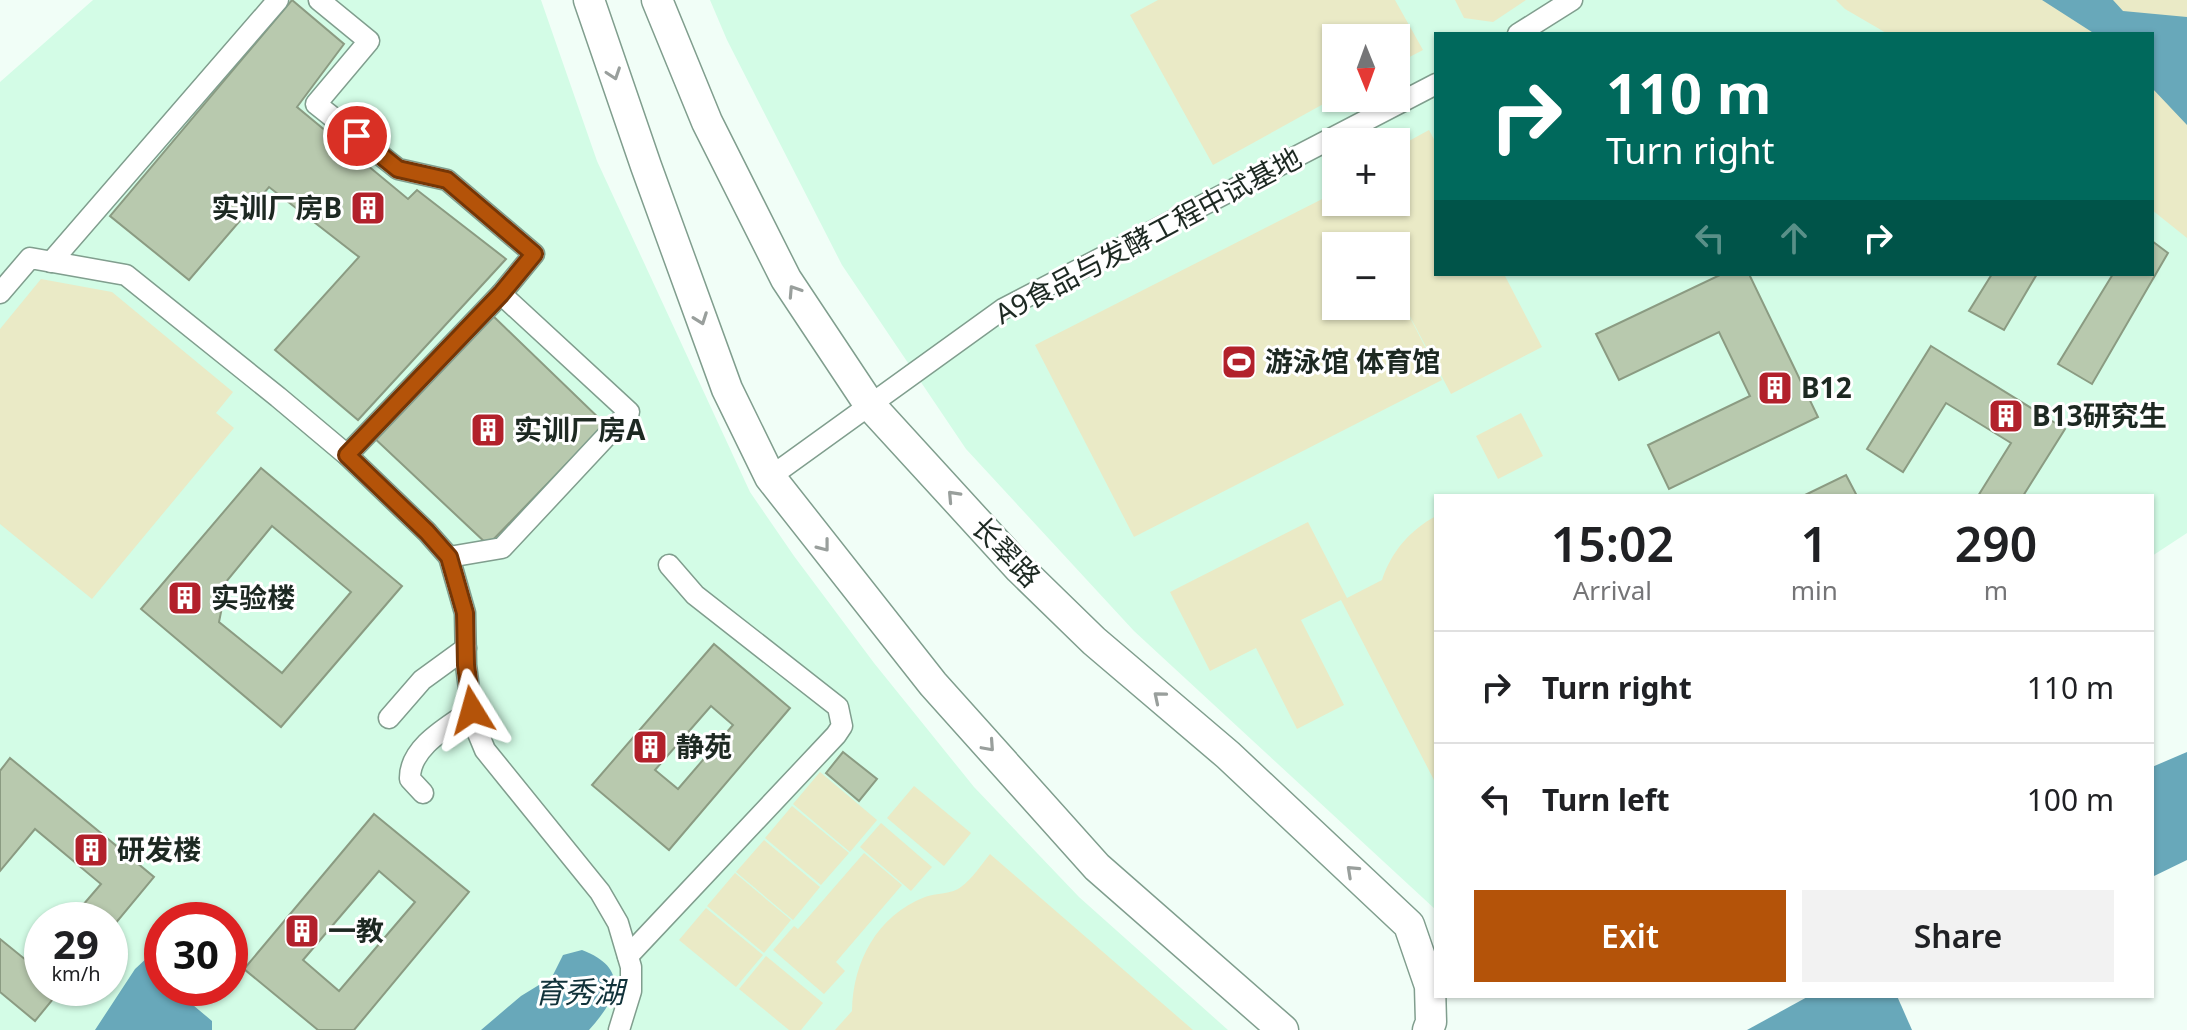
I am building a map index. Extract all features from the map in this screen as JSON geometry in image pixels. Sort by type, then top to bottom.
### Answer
[{"type":"main road","points":[[589,0],[727,389],[770,477],[933,684],[1097,867],[1283,1030]]},
{"type":"main road","name":"长翠路","points":[[657,0],[707,122],[786,279],[869,404],[1020,569],[1094,641],[1228,755],[1409,925],[1430,986],[1431,1022],[1428,1030]]},
{"type":"street","points":[[51,262],[278,0]]},
{"type":"street","points":[[319,0],[369,41],[316,104],[398,169],[447,180],[534,254],[501,294],[347,455]]},
{"type":"street","points":[[1521,32],[1572,0]]},
{"type":"street","name":"A9食品与发酵工程中试基地","points":[[770,477],[1003,309],[1434,85]]},
{"type":"street","points":[[0,293],[30,258],[126,275],[347,455],[449,557],[465,613],[473,721],[485,750],[600,892],[618,923],[631,967],[631,991],[619,1030]]},
{"type":"street","points":[[449,557],[502,548],[629,412],[501,294]]},
{"type":"street","points":[[628,956],[842,726],[838,707],[695,595],[669,565]]},
{"type":"street","points":[[389,718],[422,680],[466,648]]},
{"type":"street","points":[[423,793],[410,779],[415,758],[440,733],[472,710]]},
{"type":"shaded area","points":[[93,0],[541,0],[597,161],[750,492],[874,663],[974,787],[1079,897],[1228,1030],[0,1030],[0,82]]},
{"type":"shaded area","points":[[710,0],[2187,0],[2187,533],[2154,555],[2154,494],[1434,494],[1434,908],[1134,631],[966,449],[842,265],[727,40]]},
{"type":"shaded area","points":[[1158,0],[1395,0],[1408,24],[1322,24],[1322,105],[1213,165],[1130,15]]},
{"type":"shaded area","points":[[1455,0],[1526,0],[1493,22],[1464,18]]},
{"type":"shaded area","points":[[1836,0],[2187,0],[2187,238],[2154,212],[2154,32],[1885,32],[1845,9]]},
{"type":"shaded area","points":[[1410,27],[1423,50],[1410,57]]},
{"type":"shaded area","name":"游泳馆 体育馆","points":[[1429,130],[1434,139],[1434,276],[1505,276],[1542,347],[1451,394],[1410,317],[1410,232],[1322,232],[1322,320],[1410,320],[1410,317],[1442,380],[1134,537],[1035,345],[1322,199],[1322,216],[1410,216],[1410,140]]},
{"type":"shaded area","points":[[41,279],[112,292],[233,392],[216,413],[234,428],[92,599],[0,524],[0,329]]},
{"type":"shaded area","points":[[1521,413],[1543,456],[1498,479],[1476,436]]},
{"type":"shaded area","points":[[1434,517],[1434,780],[1341,600],[1301,620],[1344,705],[1297,729],[1256,648],[1210,671],[1170,592],[1308,522],[1347,598],[1382,580],[1391,560],[1418,528]]},
{"type":"shaded area","points":[[820,772],[877,820],[850,852],[793,804]]},
{"type":"shaded area","points":[[914,786],[971,833],[944,866],[887,818]]},
{"type":"shaded area","points":[[792,806],[849,853],[821,885],[765,838]]},
{"type":"shaded area","points":[[881,823],[932,867],[911,891],[860,847]]},
{"type":"shaded area","points":[[764,840],[820,887],[793,920],[736,872]]},
{"type":"shaded area","points":[[864,853],[902,885],[836,962],[845,971],[824,994],[773,950],[794,926],[798,929]]},
{"type":"shaded area","points":[[990,854],[1193,1030],[835,1030],[852,1011],[857,975],[871,942],[881,928],[908,905],[961,887]]},
{"type":"shaded area","points":[[735,873],[791,920],[764,953],[707,906]]},
{"type":"shaded area","points":[[706,908],[763,955],[736,987],[679,940]]},
{"type":"shaded area","points":[[766,956],[823,1003],[801,1030],[789,1030],[739,989]]},
{"type":"water","points":[[2042,0],[2113,0],[2123,11],[2187,17],[2187,125],[2154,90],[2154,32],[2092,32]]},
{"type":"water","points":[[2187,752],[2187,860],[2154,876],[2154,766]]},
{"type":"water","name":"育秀湖","points":[[582,950],[608,966],[614,986],[607,1007],[589,1030],[481,1030],[521,996],[552,977],[563,955]]},
{"type":"water","points":[[144,961],[144,1006],[194,1006],[212,1021],[212,1030],[95,1030],[111,1006],[128,1006],[128,980]]},
{"type":"water","points":[[1805,998],[1898,998],[1912,1030],[1747,1030]]},
{"type":"building","name":"实训厂房B","points":[[292,0],[344,44],[297,107],[408,199],[417,190],[506,259],[358,420],[275,350],[359,257],[269,187],[189,280],[110,216]]},
{"type":"building","points":[[2154,242],[2168,253],[2092,384],[2058,364],[2112,276],[2154,276]]},
{"type":"building","name":"B12","points":[[1718,276],[1750,276],[1818,417],[1669,489],[1648,445],[1750,396],[1719,332],[1619,380],[1596,334]]},
{"type":"building","points":[[1991,276],[2036,276],[2004,330],[1969,311]]},
{"type":"building","name":"实训厂房A","points":[[489,312],[605,424],[488,545],[371,435]]},
{"type":"building","name":"B13研究生","points":[[1931,346],[2065,429],[2024,494],[1979,494],[2011,443],[1946,403],[1903,472],[1867,449]]},
{"type":"building","name":"实验楼","points":[[261,468],[402,586],[281,727],[141,609]],"holes":[[[272,526],[351,592],[282,673],[219,622],[223,602],[216,594]]]},
{"type":"building","points":[[1846,475],[1856,494],[1807,494]]},
{"type":"building","name":"静苑","points":[[714,644],[790,708],[669,850],[592,785]],"holes":[[[711,706],[733,725],[678,789],[655,770]]]},
{"type":"building","points":[[843,752],[877,779],[859,801],[826,773]]},
{"type":"building","name":"研发楼","points":[[10,758],[154,877],[128,908],[128,902],[86,902],[101,884],[35,829],[0,871],[0,771]]},
{"type":"building","name":"一教","points":[[374,814],[469,892],[354,1030],[318,1030],[248,972],[248,964]],"holes":[[[379,871],[415,902],[339,991],[303,960]]]},
{"type":"building","points":[[0,939],[24,958],[24,1006],[47,1006],[35,1021],[0,992]]},
{"type":"place","name":"实训厂房B","points":[[368,208]]},
{"type":"place","name":"游泳馆 体育馆","points":[[1239,362]]},
{"type":"place","name":"B12","points":[[1775,388]]},
{"type":"place","name":"B13研究生","points":[[2006,416]]},
{"type":"place","name":"实训厂房A","points":[[488,430]]},
{"type":"place","name":"实验楼","points":[[185,598]]},
{"type":"place","name":"静苑","points":[[650,747]]},
{"type":"place","name":"研发楼","points":[[91,850]]},
{"type":"place","name":"一教","points":[[302,931]]},
{"type":"route","points":[[357,136],[398,169],[447,180],[534,254],[501,294],[347,455],[449,557],[465,613],[466,665],[472,710]]}]
